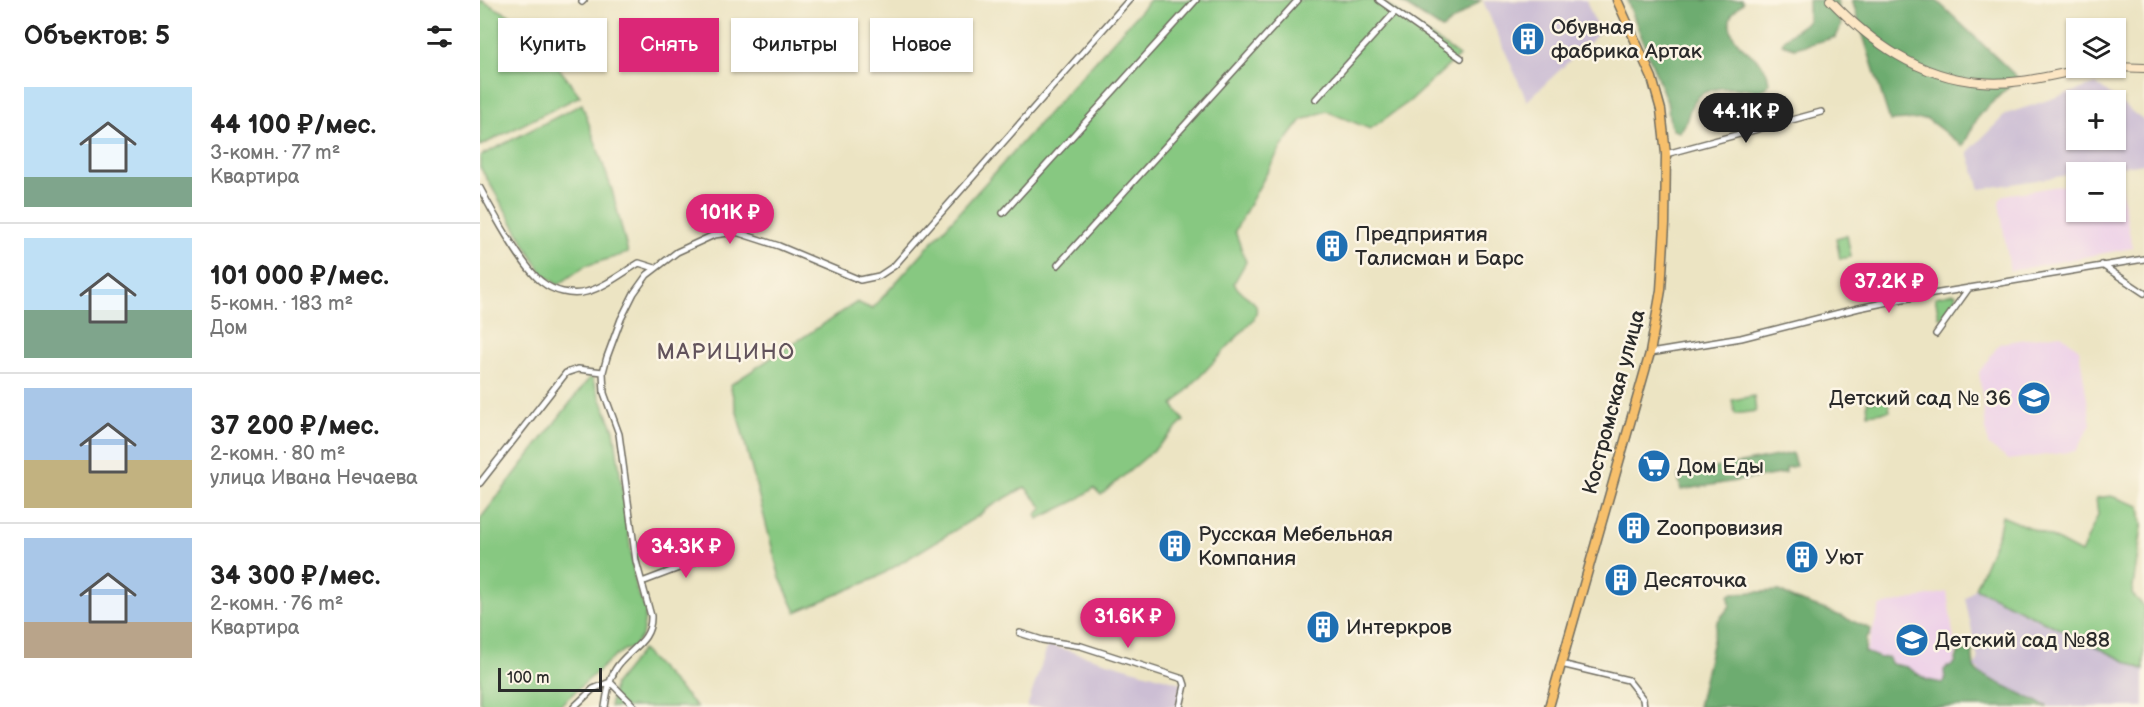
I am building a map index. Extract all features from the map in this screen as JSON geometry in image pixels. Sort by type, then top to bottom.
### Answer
[{"type":"main road","name":"Костромская улица","points":[[1549,707],[1650,353],[1661,291],[1666,154],[1661,110],[1652,78],[1617,0]]},
{"type":"main road","points":[[1830,0],[1843,14],[1891,53],[1932,73],[1981,83],[2024,80],[2066,72]]},
{"type":"main road","points":[[2126,67],[2144,68]]},
{"type":"street","points":[[605,707],[610,682],[616,667],[649,632],[651,616],[636,561],[619,434],[604,393],[603,372],[627,306],[647,275],[693,243],[714,235],[736,232],[779,246],[852,277],[865,280],[879,276],[894,266],[1129,0]]},
{"type":"street","points":[[1003,213],[1196,0]]},
{"type":"street","points":[[1058,265],[1298,0]]},
{"type":"street","points":[[1379,0],[1461,58]]},
{"type":"street","points":[[1316,99],[1395,12]]},
{"type":"street","points":[[1666,154],[1821,112]]},
{"type":"street","points":[[480,189],[533,274],[548,286],[576,294],[604,284],[639,263],[655,268]]},
{"type":"street","points":[[1650,353],[1741,338],[1859,308],[2144,259]]},
{"type":"street","points":[[2102,265],[2144,293]]},
{"type":"street","points":[[1936,334],[1970,288]]},
{"type":"street","points":[[480,483],[566,373],[578,369],[603,372]]},
{"type":"street","points":[[642,582],[722,552]]},
{"type":"street","points":[[1020,633],[1042,640],[1081,646],[1184,679],[1185,685],[1180,707]]},
{"type":"street","points":[[1561,664],[1628,680],[1643,699],[1644,707]]},
{"type":"street","points":[[573,707],[592,689],[610,682]]},
{"type":"street","points":[[610,682],[635,707]]},
{"type":"shaded area","points":[[1586,0],[1599,33],[1527,101],[1483,1]]},
{"type":"shaded area","points":[[2096,84],[2104,90],[2078,90]]},
{"type":"shaded area","points":[[2066,94],[2066,150],[2126,150],[2126,107],[2144,121],[2144,163],[2126,166],[2126,162],[2066,162],[2066,175],[1980,189],[1968,152],[2006,114]]},
{"type":"shaded area","points":[[2066,185],[2066,222],[2126,222],[2126,214],[2132,248],[2010,271],[1999,202],[2004,195]]},
{"type":"shaded area","name":"Детский сад № 36","points":[[2060,334],[2079,349],[2091,424],[2076,451],[2009,460],[1988,445],[1979,372],[2000,343]]},
{"type":"shaded area","points":[[1975,588],[2144,670],[2144,707],[2048,707],[1978,673],[1979,670],[1974,668],[1978,660],[1965,598]]},
{"type":"shaded area","name":"Детский сад №88","points":[[1947,592],[1956,654],[1949,687],[1863,662],[1880,606]]},
{"type":"shaded area","points":[[1048,645],[1181,683],[1177,707],[1027,707]]},
{"type":"green space","points":[[480,0],[515,18],[498,18],[498,72],[562,72],[580,96],[480,146]]},
{"type":"green space","points":[[1150,0],[1380,0],[1459,56],[1410,101],[1370,129],[1326,111],[1302,120],[1280,149],[1235,231],[1246,262],[1234,283],[1254,303],[1256,312],[1254,319],[1173,405],[1184,421],[1152,452],[1101,495],[1094,488],[1075,501],[1038,519],[1036,515],[1043,508],[1025,487],[876,578],[796,612],[780,578],[730,385],[857,302],[872,309]]},
{"type":"green space","points":[[1397,0],[1481,0],[1442,29]]},
{"type":"green space","points":[[1627,0],[1742,0],[1743,3],[1730,18],[1731,30],[1742,47],[1766,70],[1769,83],[1766,88],[1759,91],[1723,88],[1706,92],[1693,103],[1682,129],[1679,132],[1673,130],[1667,102]]},
{"type":"green space","points":[[1808,0],[1837,0],[1841,26],[1836,37],[1795,48],[1782,44],[1785,38],[1808,21]]},
{"type":"green space","points":[[1852,0],[1936,0],[2018,78],[1979,115],[1963,146],[1927,119],[1890,121]]},
{"type":"green space","points":[[582,104],[612,190],[628,253],[585,266],[558,285],[542,273],[480,167],[480,156]]},
{"type":"green space","points":[[1847,235],[1851,257],[1840,259],[1836,238]]},
{"type":"green space","points":[[1953,293],[1956,298],[1943,317],[1939,317],[1935,297]]},
{"type":"green space","points":[[591,376],[614,430],[636,588],[646,611],[642,636],[632,648],[624,650],[609,661],[558,707],[486,707],[480,702],[480,519]]},
{"type":"green space","points":[[1754,396],[1756,411],[1735,414],[1732,400]]},
{"type":"green space","points":[[1888,399],[1890,411],[1868,414],[1867,402]]},
{"type":"green space","points":[[1792,453],[1796,466],[1786,468],[1786,473],[1681,490],[1678,475]]},
{"type":"green space","points":[[2111,496],[2140,506],[2142,526],[2132,594],[2144,606],[2144,670],[1975,588],[1998,535],[2002,516],[2049,536],[2081,553],[2098,515],[2096,498]]},
{"type":"green space","points":[[1780,591],[1793,599],[1871,629],[1866,638],[1865,652],[1880,658],[1888,657],[1892,664],[1907,667],[1927,680],[1942,683],[1945,680],[1944,670],[1955,663],[1958,653],[1972,649],[1974,668],[1978,673],[2048,707],[1698,707],[1717,622],[1730,606],[1729,596],[1732,593]]},
{"type":"green space","points":[[642,650],[697,707],[610,707],[614,685]]},
{"type":"place","name":"Обувная фабрика Артак","points":[[1528,39]]},
{"type":"place","name":"Предприятия Талисман и Барс","points":[[1332,246]]},
{"type":"place","name":"Детский сад № 36","points":[[2034,398]]},
{"type":"place","name":"Дом Еды","points":[[1654,466]]},
{"type":"place","name":"Zоопровизия","points":[[1634,528]]},
{"type":"place","name":"Русская Мебельная Компания","points":[[1175,546]]},
{"type":"place","name":"Уют","points":[[1802,557]]},
{"type":"place","name":"Десяточка","points":[[1621,580]]},
{"type":"place","name":"Интеркров","points":[[1323,627]]},
{"type":"place","name":"Детский сад №88","points":[[1912,640]]},
{"type":"district","name":"МАРИЦИНО","points":[[726,352]]}]
